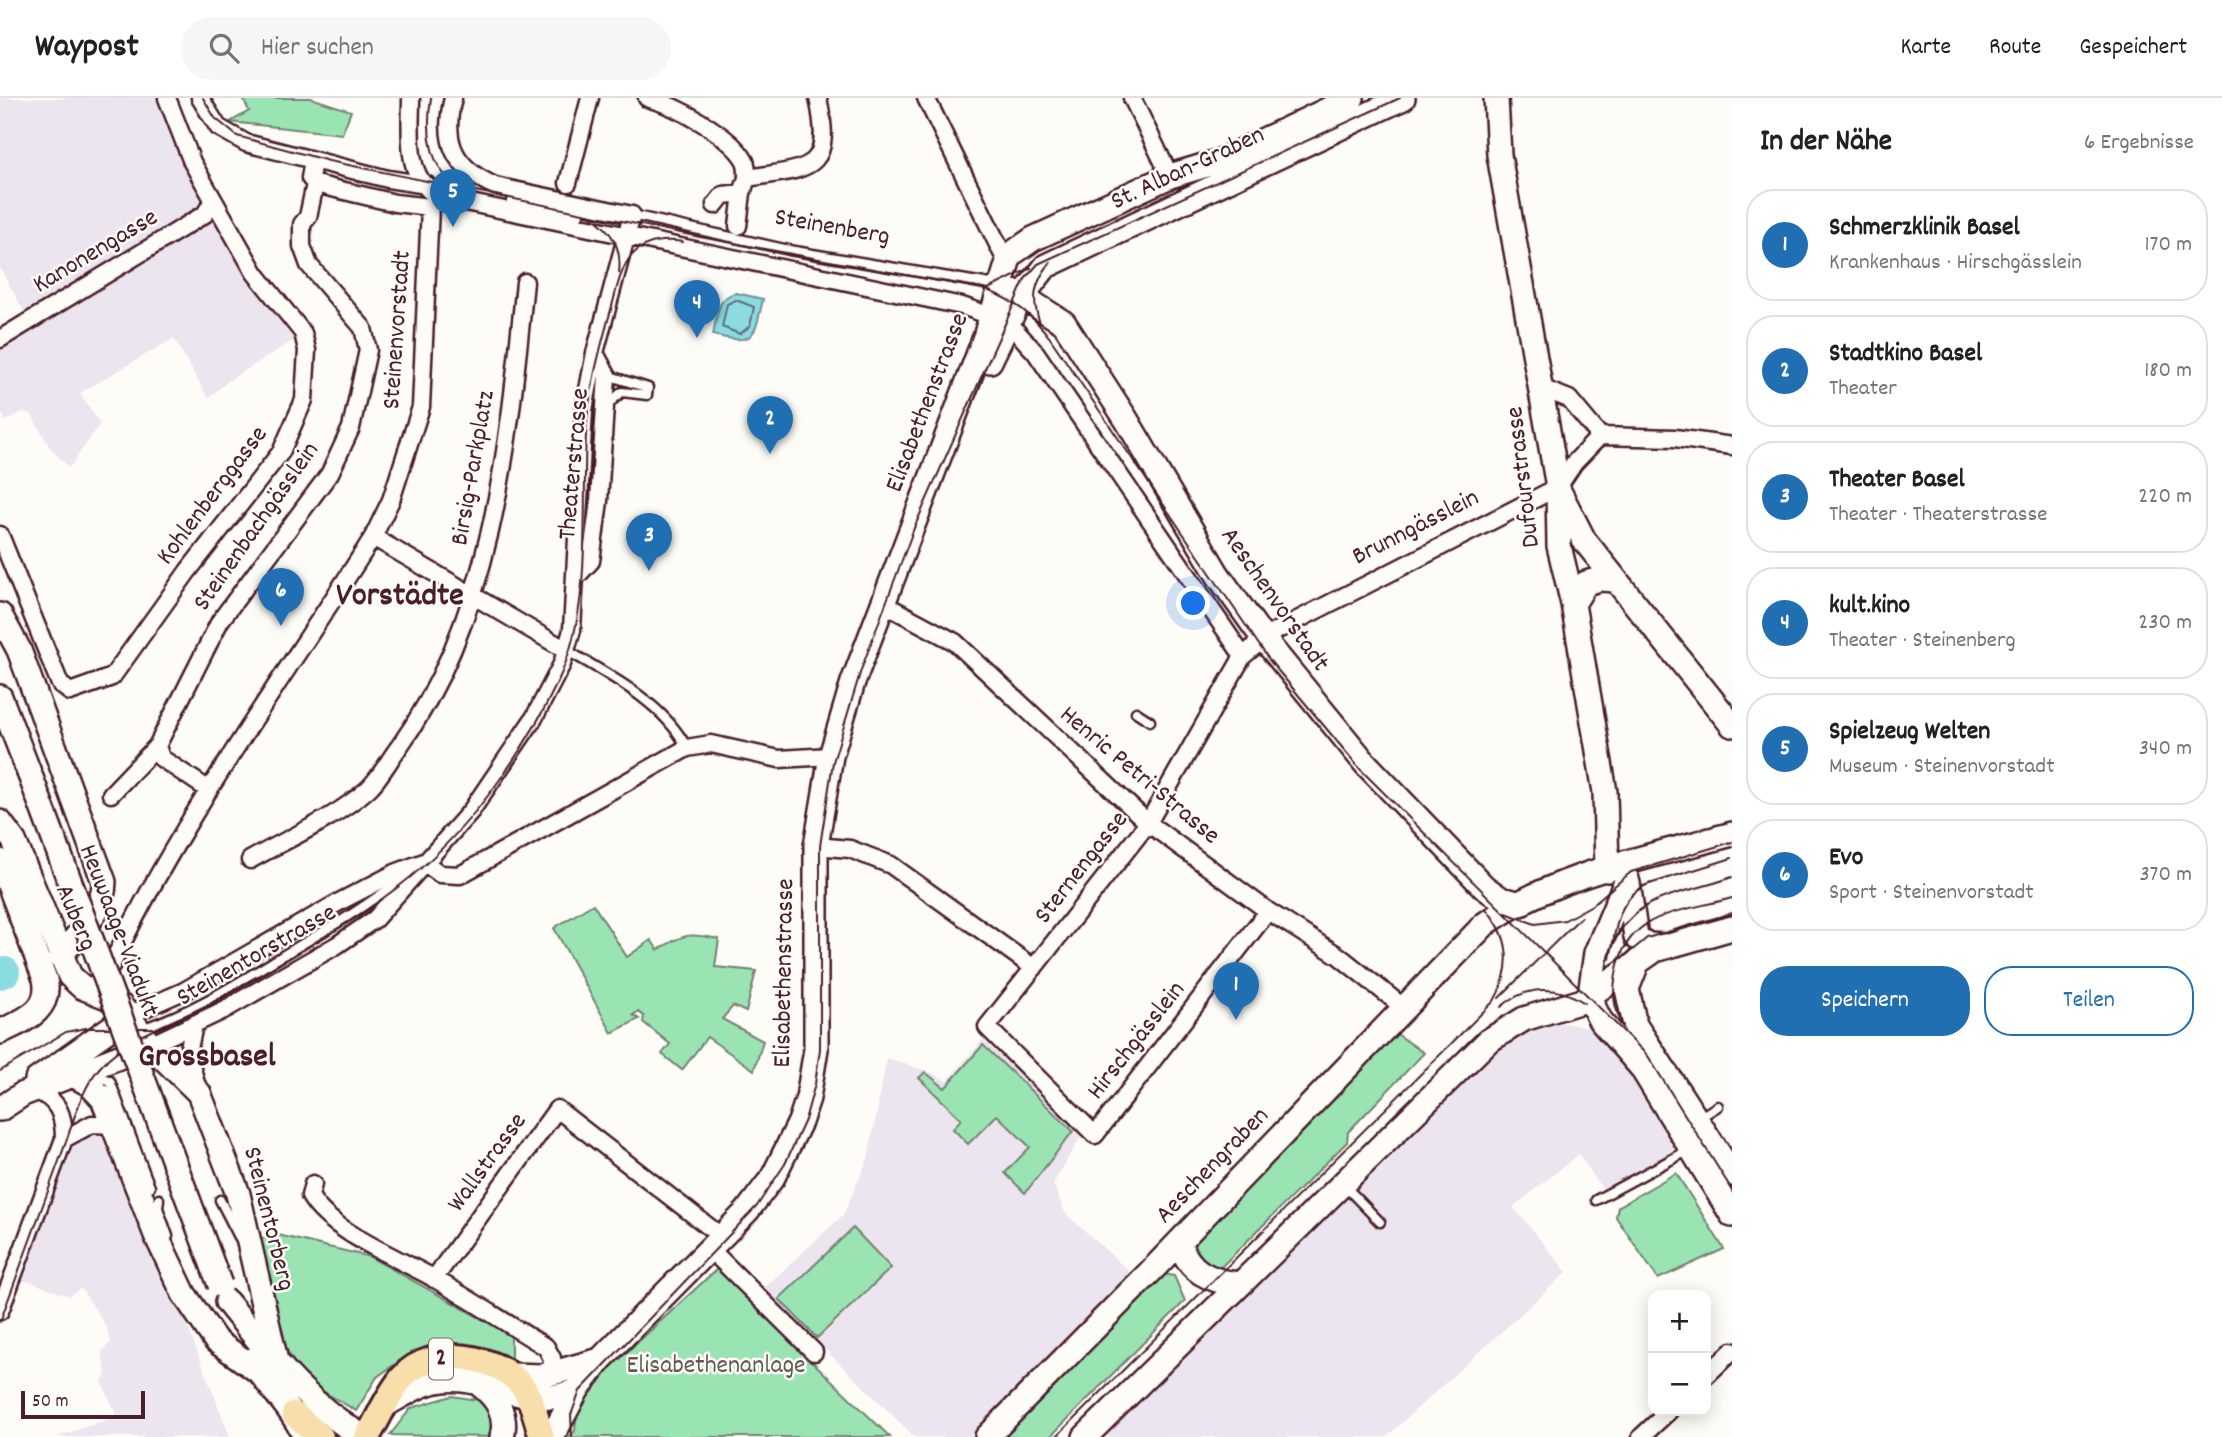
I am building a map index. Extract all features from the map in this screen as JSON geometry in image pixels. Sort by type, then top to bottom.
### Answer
[{"type":"main road","name":"St. Alban-Graben","points":[[1006,261],[1022,244],[1170,176],[1220,160],[1352,98]]},
{"type":"main road","name":"St. Alban-Graben","points":[[1037,276],[1046,266],[1207,195],[1403,98]]},
{"type":"main road","name":"Dufourstrasse","points":[[1479,98],[1499,155]]},
{"type":"main road","name":"Dufourstrasse","points":[[1496,98],[1499,155],[1558,487],[1559,546],[1573,604],[1605,792],[1619,825],[1620,871],[1635,935],[1648,945],[1666,946]]},
{"type":"main road","name":"Elisabethenstrasse","points":[[1000,318],[999,286],[1006,261]]},
{"type":"main road","name":"Elisabethenstrasse","points":[[552,1437],[577,1390],[600,1360],[716,1243],[773,1177],[808,1098],[816,1049],[816,846],[831,756],[853,682],[882,603],[1000,318],[1037,276]]},
{"type":"main road","name":"Steinenberg","points":[[999,286],[1022,296]]},
{"type":"main road","name":"Aeschenvorstadt","points":[[1022,296],[1064,323],[1126,419],[1218,575],[1263,638],[1365,763],[1484,887],[1501,899],[1521,904]]},
{"type":"main road","points":[[1558,487],[1576,528],[1732,725]]},
{"type":"main road","points":[[1573,604],[1586,583],[1600,579],[1616,580]]},
{"type":"main road","points":[[0,615],[19,650],[104,881],[102,899],[96,911],[60,956]]},
{"type":"main road","name":"Heuwaage-Viadukt","points":[[0,697],[223,1294],[267,1366]]},
{"type":"main road","name":"Auberg","points":[[0,822],[14,841],[60,956],[76,983],[114,1000],[139,1030]]},
{"type":"main road","name":"Aeschengraben","points":[[987,1437],[1179,1242],[1476,931],[1501,913],[1580,877],[1620,871],[1732,834]]},
{"type":"main road","points":[[1620,871],[1596,953],[1591,995],[1600,1020],[1635,1059],[1732,1215]]},
{"type":"main road","name":"Auberg","points":[[0,1032],[32,1016],[44,1004],[47,993],[45,979],[2,873]]},
{"type":"main road","points":[[1085,1437],[1238,1284],[1506,1028],[1538,1013],[1572,1005],[1591,995],[1638,961],[1666,946],[1732,928]]},
{"type":"main road","points":[[1638,961],[1628,989],[1631,1015],[1641,1035],[1732,1174]]},
{"type":"main road","name":"Steinentorstrasse","points":[[91,1056],[139,1030]]},
{"type":"main road","name":"Steinentorstrasse","points":[[91,1056],[139,1030]]},
{"type":"main road","name":"Steinentorberg","points":[[139,1030],[187,1087],[238,1194],[267,1366]]},
{"type":"main road","points":[[0,1109],[29,1092],[73,1075],[91,1056]]},
{"type":"main road","points":[[29,1092],[42,1075],[91,1056]]},
{"type":"main road","points":[[73,1075],[99,1094],[115,1125],[174,1275],[205,1330],[216,1341],[267,1366],[313,1402],[366,1437]]},
{"type":"main road","points":[[1179,1242],[1187,1261],[1206,1278],[1238,1284]]},
{"type":"main road","name":"2","points":[[366,1437],[404,1376],[439,1360],[468,1358],[511,1375],[530,1398],[542,1437]]},
{"type":"main road","name":"Elisabethenstrasse","points":[[511,1375],[551,1374],[600,1360]]},
{"type":"main road","points":[[267,1366],[289,1419],[305,1437]]},
{"type":"main road","points":[[387,1404],[412,1389],[435,1381],[462,1380],[530,1398],[550,1397],[577,1390]]},
{"type":"main road","points":[[479,1384],[493,1397],[504,1415],[502,1437]]},
{"type":"main road","points":[[289,1419],[321,1437]]},
{"type":"street","name":"Kohlenberggasse","points":[[0,535],[60,684],[70,692],[78,692],[112,677],[188,571],[281,452],[304,400],[307,350],[303,333],[254,273],[192,162],[167,98]]},
{"type":"street","name":"Steinenberg","points":[[200,98],[213,121],[235,139],[313,161],[417,179],[629,226]]},
{"type":"street","points":[[411,98],[412,158],[417,179],[434,202]]},
{"type":"street","name":"Steinenberg","points":[[453,98],[449,128],[451,146],[469,172],[495,186],[785,268],[1000,318]]},
{"type":"street","points":[[568,183],[590,98]]},
{"type":"street","points":[[647,98],[690,116],[732,146],[746,162],[738,226]]},
{"type":"street","points":[[715,205],[723,195],[744,185],[815,162],[821,153],[823,134],[818,98]]},
{"type":"street","points":[[926,98],[1006,261]]},
{"type":"street","points":[[1135,108],[1170,176]]},
{"type":"street","name":"Steinenbachgässlein","points":[[111,794],[158,746],[220,621],[330,473],[351,428],[368,350],[363,328],[309,265],[302,246],[302,224],[308,216],[315,184],[310,178],[313,161]]},
{"type":"street","name":"Steinenberg","points":[[315,184],[395,203],[434,202],[629,226]]},
{"type":"street","name":"Kanonengasse","points":[[0,339],[205,214],[214,201]]},
{"type":"street","name":"Steinenvorstadt","points":[[98,993],[145,897],[209,790],[373,537],[391,500],[421,407],[434,202]]},
{"type":"street","name":"Theaterstrasse","points":[[566,650],[572,630],[577,576],[584,410],[595,353],[629,226]]},
{"type":"street","name":"Birsig-Parkplatz","points":[[250,860],[349,804],[370,788],[416,723],[454,650],[474,594],[506,438],[525,282]]},
{"type":"street","points":[[1000,318],[1036,353],[1243,656]]},
{"type":"street","name":"Theaterstrasse","points":[[577,576],[591,561],[599,501],[607,375],[595,353]]},
{"type":"street","points":[[1541,388],[1569,399],[1600,436]]},
{"type":"street","points":[[1558,487],[1574,463],[1600,436],[1675,438],[1732,446]]},
{"type":"street","name":"Brunngässlein","points":[[1243,656],[1263,638],[1558,487]]},
{"type":"street","points":[[373,537],[566,650]]},
{"type":"street","name":"Henric Petri-Strasse","points":[[882,603],[956,642],[1033,707],[1148,823],[1269,911],[1339,956],[1404,1007]]},
{"type":"street","name":"Steinentorstrasse","points":[[139,1030],[194,1025],[363,928],[393,901],[488,789],[553,684],[566,650]]},
{"type":"street","name":"Sternengasse","points":[[987,1027],[1148,823],[1187,743],[1243,656]]},
{"type":"street","points":[[424,862],[440,874],[460,875],[687,748],[711,744],[779,759],[831,756]]},
{"type":"street","points":[[158,746],[161,758],[209,790]]},
{"type":"street","points":[[816,846],[850,849],[891,864],[1034,968]]},
{"type":"street","name":"Steinentorstrasse","points":[[139,1030],[184,991],[339,902],[405,868],[424,862]]},
{"type":"street","name":"Hirschgässlein","points":[[987,1027],[1095,1135],[1269,911]]},
{"type":"street","name":"Steinentorberg","points":[[187,1087],[188,1053],[194,1025]]},
{"type":"street","points":[[0,1311],[64,1139],[63,1120],[58,1107],[50,1098],[29,1092]]},
{"type":"street","name":"Wallstrasse","points":[[435,1279],[557,1109],[716,1243]]},
{"type":"street","points":[[64,1139],[92,1124],[115,1125]]},
{"type":"street","points":[[313,1184],[310,1196],[316,1207],[366,1243],[435,1279],[546,1347],[552,1358],[551,1374]]},
{"type":"street","points":[[716,1243],[814,1352]]},
{"type":"street","points":[[1711,1371],[1732,1351]]},
{"type":"street","points":[[1641,1437],[1664,1416]]},
{"type":"lane","name":"Steinenberg","points":[[629,226],[999,286]]},
{"type":"lane","points":[[603,413],[622,392],[647,395],[648,388],[607,375]]},
{"type":"lane","points":[[566,650],[637,694],[676,729],[687,748]]},
{"type":"lane","points":[[1136,712],[1150,721]]},
{"type":"lane","points":[[73,1075],[94,1074],[110,1081],[150,1187]]},
{"type":"lane","points":[[1696,1119],[1718,1106]]},
{"type":"lane","points":[[1596,1200],[1692,1149]]},
{"type":"lane","points":[[1343,1183],[1380,1222]]},
{"type":"lane","points":[[159,1199],[158,1208],[172,1243],[174,1275]]},
{"type":"lane","points":[[220,1200],[251,1261]]},
{"type":"shaded area","points":[[0,98],[158,98],[189,174],[205,200],[203,209],[27,317],[0,268]]},
{"type":"shaded area","points":[[212,216],[251,282],[294,340],[228,381],[208,398],[174,338],[80,393],[100,424],[69,468],[49,446],[30,412],[26,414],[24,411],[6,421],[0,410],[0,341]]},
{"type":"shaded area","points":[[1564,1023],[1596,1029],[1619,1049],[1685,1147],[1603,1190],[1579,1154],[1513,1207],[1567,1272],[1386,1437],[1101,1437],[1488,1056],[1536,1027]]},
{"type":"shaded area","points":[[983,1040],[1084,1131],[1053,1184],[1065,1213],[1132,1274],[971,1437],[915,1437],[763,1289],[843,1215],[868,1159],[887,1058],[930,1072],[947,1081]]},
{"type":"shaded area","points":[[84,1129],[112,1129],[230,1437],[57,1437],[117,1416],[102,1382],[106,1374],[102,1352],[111,1342],[106,1326],[81,1288],[69,1296],[31,1282],[10,1279],[62,1139]]},
{"type":"green space","points":[[250,98],[311,98],[351,111],[342,134],[230,122],[249,111],[244,101]]},
{"type":"green space","points":[[593,904],[627,957],[651,940],[658,950],[681,937],[700,936],[719,939],[715,967],[756,971],[746,1012],[733,1006],[722,1019],[763,1041],[754,1070],[707,1037],[682,1070],[662,1054],[670,1044],[643,1022],[644,1016],[638,1012],[633,1015],[639,1019],[612,1033],[554,928]]},
{"type":"green space","points":[[1394,1032],[1424,1053],[1348,1132],[1347,1142],[1216,1272],[1192,1257],[1192,1241]]},
{"type":"green space","points":[[983,1045],[1073,1131],[1025,1193],[1005,1173],[1030,1147],[997,1115],[968,1144],[953,1129],[961,1119],[919,1078],[925,1072],[945,1088]]},
{"type":"green space","points":[[1676,1173],[1724,1249],[1658,1279],[1616,1217],[1618,1207]]},
{"type":"green space","points":[[853,1228],[891,1268],[817,1338],[779,1299]]},
{"type":"green space","points":[[278,1235],[370,1257],[511,1335],[511,1361],[463,1344],[408,1355],[377,1377],[356,1411],[314,1385],[289,1355],[281,1337],[269,1298],[258,1239]]},
{"type":"green space","name":"Elisabethenanlage","points":[[717,1269],[890,1437],[569,1437],[575,1431],[577,1409],[598,1379]]},
{"type":"green space","points":[[1158,1273],[1174,1276],[1185,1301],[1050,1437],[999,1437]]},
{"type":"green space","points":[[452,1396],[483,1401],[493,1410],[493,1437],[390,1435],[411,1408]]},
{"type":"water","points":[[736,293],[763,299],[754,331],[745,339],[713,335],[721,303],[729,295]]},
{"type":"waterway","points":[[0,974],[5,972]]},
{"type":"tram line","points":[[203,98],[215,118],[237,136],[329,161],[700,237],[987,290],[1022,309],[1050,338],[1270,661],[1360,769],[1648,1056],[1732,1190]]},
{"type":"tram line","points":[[431,98],[431,147],[440,168],[457,187]]},
{"type":"tram line","points":[[572,1437],[571,1415],[580,1391],[757,1206],[785,1164],[805,1120],[815,1084],[820,1049],[820,846],[833,762],[861,670],[914,528],[1025,279],[1038,264],[1400,98]]},
{"type":"tram line","points":[[592,217],[614,240],[619,255],[619,273]]},
{"type":"tram line","points":[[0,1322],[78,1106],[88,1084],[102,1065],[127,1044],[202,1008],[286,960],[355,918],[398,887],[423,867],[469,819],[528,738],[558,681],[577,622],[584,560],[589,404],[618,282],[632,255],[643,246],[663,241],[683,242]]},
{"type":"tram line","points":[[1040,323],[1036,291],[1051,262]]},
{"type":"tram line","points":[[984,291],[1031,268]]},
{"type":"tram line","points":[[1506,913],[1535,924],[1565,920],[1592,905],[1631,872],[1732,842]]},
{"type":"tram line","points":[[1643,886],[1732,858]]},
{"type":"tram line","points":[[1617,937],[1627,922],[1653,902],[1732,877]]},
{"type":"tram line","points":[[1610,959],[1620,914],[1631,896],[1651,883]]},
{"type":"tram line","points":[[1623,1026],[1616,1007],[1614,988],[1622,953],[1631,938],[1643,926],[1658,918],[1732,898]]},
{"type":"tram line","points":[[1056,1437],[1494,1001],[1504,977],[1506,953],[1505,942],[1486,909]]},
{"type":"tram line","points":[[1624,957],[1647,938],[1732,913]]},
{"type":"tram line","points":[[1499,998],[1581,917]]},
{"type":"tram line","points":[[1501,1007],[1521,995],[1543,990],[1564,993],[1585,1003]]},
{"type":"tram line","points":[[0,1071],[66,1032],[86,1028],[153,1028]]},
{"type":"place","name":"Spielzeug Welten","points":[[453,227]]},
{"type":"place","name":"kult.kino","points":[[697,338]]},
{"type":"place","name":"Stadtkino Basel","points":[[770,454]]},
{"type":"place","name":"Theater Basel","points":[[649,571]]},
{"type":"place","name":"Evo","points":[[281,626]]},
{"type":"place","name":"Schmerzklinik Basel","points":[[1236,1020]]},
{"type":"district","name":"Vorstädte","points":[[400,597]]},
{"type":"district","name":"Grossbasel","points":[[207,1058]]}]
